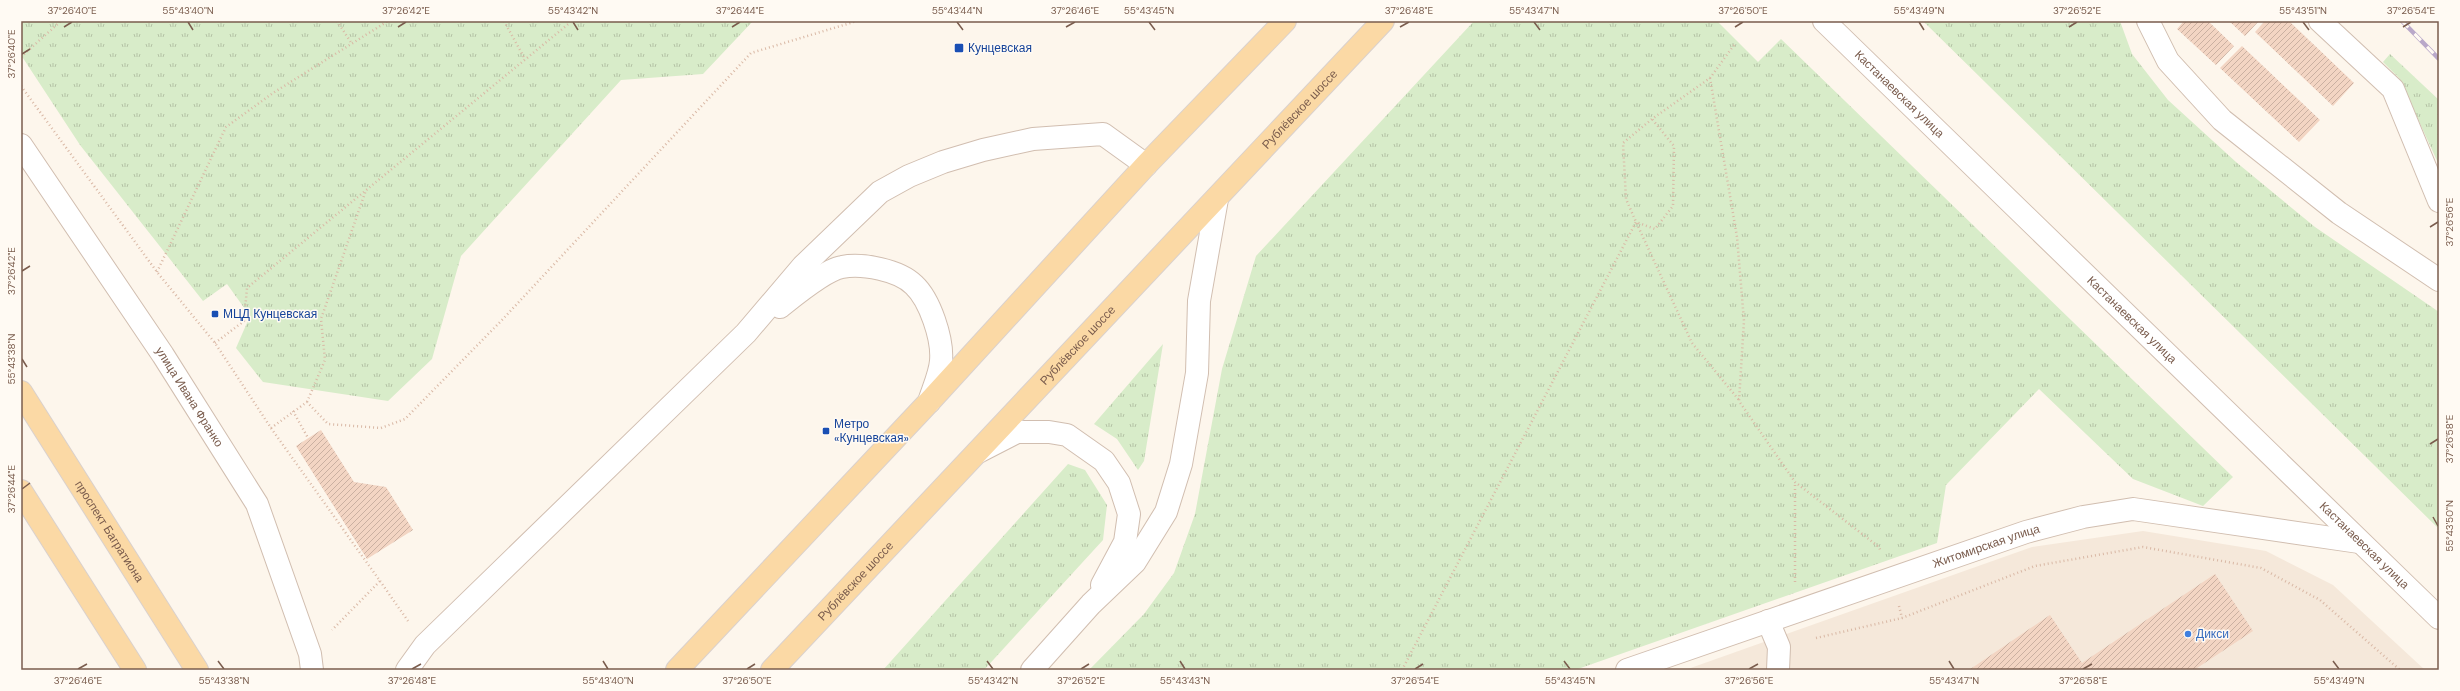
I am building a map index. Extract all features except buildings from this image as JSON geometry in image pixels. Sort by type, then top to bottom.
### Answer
[{"type":"main road","points":[[677,670],[929,402],[1146,165],[1285,21]]},
{"type":"main road","name":"Рублёвское шоссе","points":[[772,670],[1383,21]]},
{"type":"main road","name":"проспект Багратиона","points":[[21,392],[197,670]]},
{"type":"main road","points":[[21,491],[135,670]]},
{"type":"street","name":"Кастанаевская улица","points":[[1824,21],[2439,618]]},
{"type":"street","points":[[2148,21],[2168,61],[2222,120],[2339,213],[2439,280]]},
{"type":"street","points":[[2320,21],[2393,89],[2439,201]]},
{"type":"street","points":[[407,670],[425,645],[746,333],[804,266],[880,192],[909,176],[983,150],[1033,139],[1103,134],[1146,165]]},
{"type":"street","name":"улица Ивана Франко","points":[[21,145],[163,355],[257,504],[311,662]]},
{"type":"street","points":[[1032,670],[1091,604],[1135,562],[1166,512],[1177,478],[1197,373],[1199,301],[1217,198]]},
{"type":"street","points":[[746,333],[810,284],[841,267],[866,266],[889,271],[914,285],[938,328],[941,361],[929,402]]},
{"type":"street","points":[[973,455],[1017,432],[1049,432],[1067,435],[1104,461],[1119,483],[1129,514],[1125,542],[1091,604]]},
{"type":"street","name":"Житомирская улица","points":[[1627,670],[2026,532],[2083,517],[2133,509],[2359,542]]},
{"type":"street","points":[[1768,621],[1779,647],[1778,670]]},
{"type":"path","points":[[21,57],[61,21]]},
{"type":"path","points":[[337,21],[352,44]]},
{"type":"path","points":[[157,272],[226,127],[273,93],[388,21]]},
{"type":"path","points":[[504,21],[525,59]]},
{"type":"path","points":[[215,343],[244,321],[246,288],[572,21]]},
{"type":"path","points":[[307,402],[328,424],[381,428],[405,420],[502,320],[751,53],[857,21]]},
{"type":"path","points":[[1734,45],[1710,78],[1652,119],[1624,143],[1626,199],[1692,343],[1739,401],[1795,482],[1879,547],[1891,579],[1902,618],[2035,566],[2144,547],[2261,568],[2320,600],[2400,670]]},
{"type":"path","points":[[1710,78],[1738,244],[1744,321],[1739,401]]},
{"type":"path","points":[[21,86],[157,272],[215,343],[271,428],[380,581],[311,662]]},
{"type":"path","points":[[1636,222],[1655,229],[1673,206],[1674,146],[1652,119]]},
{"type":"path","points":[[271,428],[307,402],[325,360],[321,319],[366,189]]},
{"type":"path","points":[[1402,670],[1636,222]]},
{"type":"path","points":[[293,411],[308,438]]},
{"type":"path","points":[[1794,612],[1795,482]]},
{"type":"shaded area","points":[[2143,531],[2266,551],[2333,585],[2425,670],[1685,670],[2032,547]]},
{"type":"green space","points":[[21,21],[753,21],[703,74],[621,80],[461,256],[432,359],[388,401],[263,382],[236,348],[250,316],[227,284],[203,301],[80,145],[21,55]]},
{"type":"green space","points":[[1474,21],[1717,21],[1758,62],[1781,39],[2233,477],[2203,506],[2133,479],[2039,389],[1946,485],[1937,543],[1575,670],[1089,670],[1144,614],[1174,573],[1195,514],[1222,369],[1256,256]]},
{"type":"green space","points":[[1923,21],[2120,21],[2132,54],[2168,100],[2236,162],[2315,227],[2439,312],[2439,529]]},
{"type":"green space","points":[[2390,54],[2439,100],[2439,165],[2399,78],[2383,62]]},
{"type":"green space","points":[[1163,344],[1144,461],[1138,470],[1117,439],[1094,424]]},
{"type":"green space","points":[[1068,464],[1085,470],[1107,505],[1103,540],[984,670],[883,670]]},
{"type":"railway","points":[[2402,21],[2439,59]]},
{"type":"place","name":"Кунцевская","points":[[959,48]]},
{"type":"place","name":"МЦД Кунцевская","points":[[215,314]]},
{"type":"place","name":"Метро «Кунцевская»","points":[[826,431]]},
{"type":"place","name":"Дикси","points":[[2188,634]]}]
